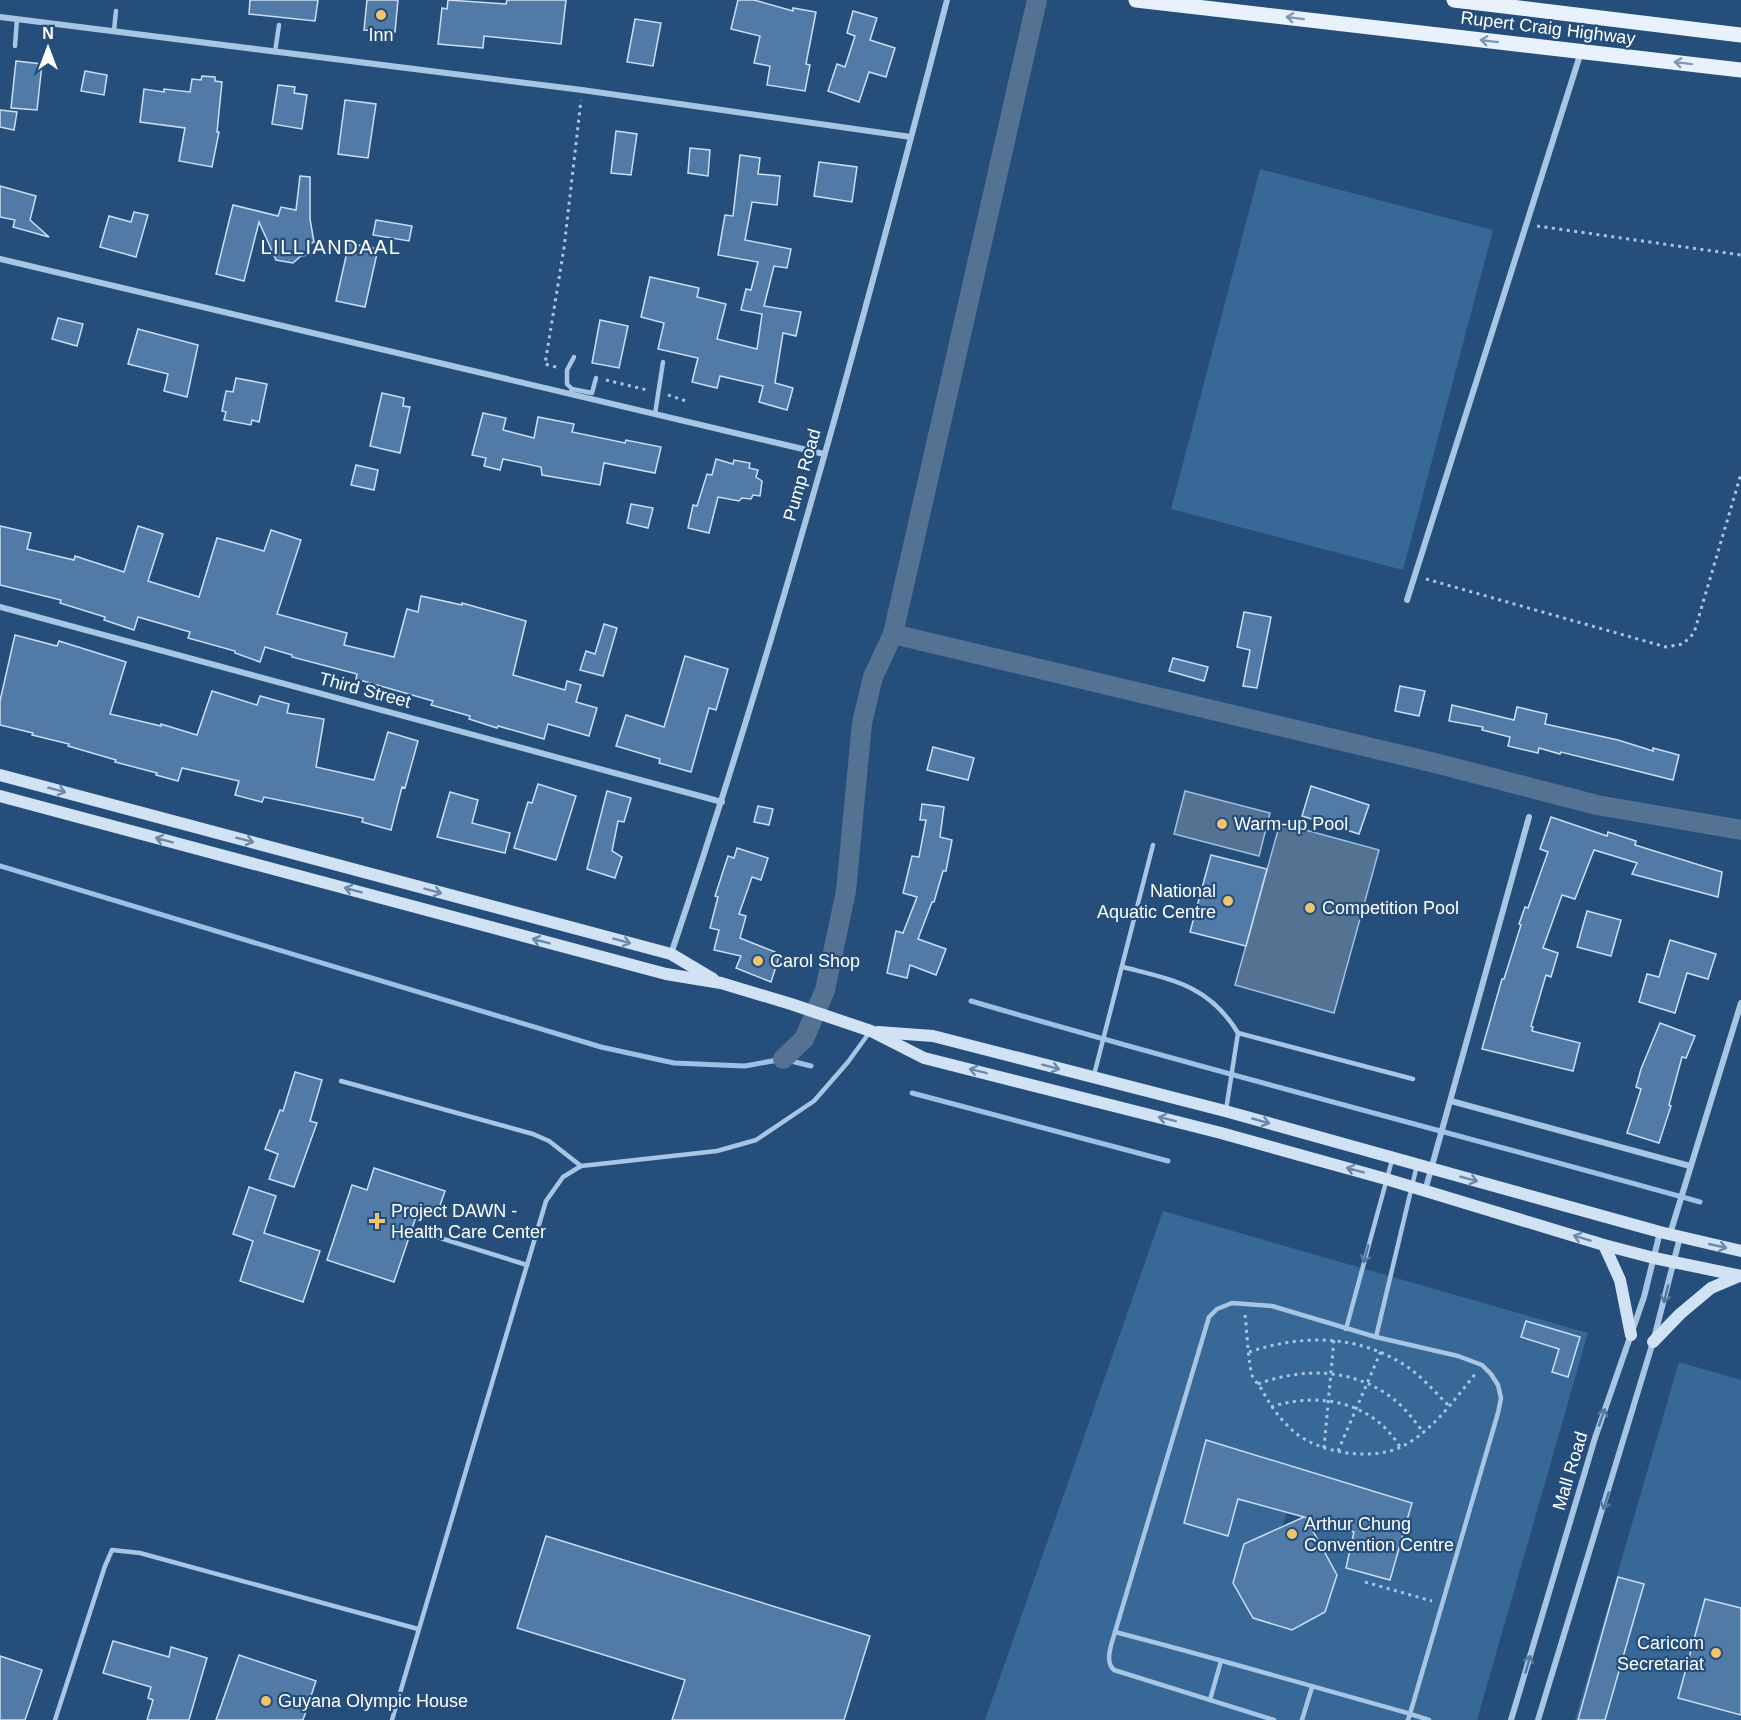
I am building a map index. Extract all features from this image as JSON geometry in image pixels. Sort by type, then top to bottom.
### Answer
[{"type":"main road","name":"Rupert Craig Highway","points":[[1136,0],[1741,70]]},
{"type":"main road","name":"Rupert Craig Highway","points":[[1454,0],[1741,35]]},
{"type":"main road","points":[[0,775],[671,954],[726,985]]},
{"type":"main road","points":[[0,796],[666,974],[726,985],[871,1031],[924,1058],[1221,1133],[1412,1186],[1604,1245],[1740,1276]]},
{"type":"main road","points":[[871,1031],[933,1036],[1093,1078],[1226,1109],[1431,1169],[1741,1251]]},
{"type":"main road","points":[[1604,1245],[1620,1280],[1631,1335]]},
{"type":"main road","points":[[1653,1342],[1680,1314],[1711,1288],[1740,1276]]},
{"type":"street","name":"Pump Road","points":[[671,954],[722,802],[825,454],[946,0]]},
{"type":"street","points":[[0,17],[582,90],[911,138]]},
{"type":"street","points":[[1407,600],[1581,51]]},
{"type":"street","points":[[0,259],[571,392],[825,454]]},
{"type":"street","name":"Third Street","points":[[0,607],[722,802]]},
{"type":"street","points":[[1425,1191],[1529,817]]},
{"type":"street","points":[[1538,1720],[1653,1342],[1674,1262],[1671,1232],[1741,1003]]},
{"type":"street","points":[[1451,1101],[1690,1166]]},
{"type":"street","name":"Mall Road","points":[[1512,1720],[1595,1438],[1631,1335],[1654,1258],[1671,1232]]},
{"type":"lane","points":[[114,30],[116,11]]},
{"type":"lane","points":[[15,46],[17,20]]},
{"type":"lane","points":[[275,52],[279,25]]},
{"type":"lane","points":[[574,357],[567,370],[567,384],[571,392],[592,393],[596,378]]},
{"type":"lane","points":[[655,414],[663,362]]},
{"type":"lane","points":[[1093,1078],[1154,845]]},
{"type":"lane","points":[[1123,967],[1181,982],[1204,995],[1228,1017],[1238,1033],[1226,1109]]},
{"type":"lane","points":[[392,1720],[546,1201],[563,1177],[581,1166],[717,1150],[756,1140],[813,1101],[848,1062],[871,1031]]},
{"type":"lane","points":[[1238,1033],[1413,1078]]},
{"type":"lane","points":[[341,1081],[533,1134],[549,1141],[581,1166]]},
{"type":"lane","points":[[1346,1329],[1392,1158]]},
{"type":"lane","points":[[1376,1337],[1418,1165]]},
{"type":"lane","points":[[437,1237],[527,1265]]},
{"type":"lane","points":[[1274,1720],[1114,1670],[1110,1666],[1109,1659],[1115,1632],[1209,1317],[1218,1308],[1232,1303],[1272,1306],[1386,1340],[1458,1356],[1482,1365],[1498,1385],[1501,1398],[1409,1717]]},
{"type":"lane","points":[[55,1720],[112,1550],[140,1552],[418,1629]]},
{"type":"lane","points":[[1115,1632],[1221,1660],[1409,1717],[1429,1720]]},
{"type":"lane","points":[[1210,1700],[1221,1660]]},
{"type":"lane","points":[[1302,1720],[1312,1687]]},
{"type":"path","points":[[567,370],[545,364],[564,248],[582,90]]},
{"type":"path","points":[[1527,224],[1741,255]]},
{"type":"path","points":[[596,378],[686,401]]},
{"type":"path","points":[[1416,576],[1666,647],[1683,644],[1694,633],[1741,474]]},
{"type":"path","points":[[1244,1304],[1252,1374],[1271,1407],[1294,1432],[1324,1448],[1354,1454],[1380,1453],[1400,1447],[1424,1433],[1482,1365]]},
{"type":"path","points":[[1324,1448],[1335,1325]]},
{"type":"path","points":[[1250,1352],[1290,1341],[1308,1339],[1334,1341],[1380,1353],[1410,1369],[1449,1406]]},
{"type":"path","points":[[1338,1451],[1386,1340]]},
{"type":"path","points":[[1258,1384],[1278,1377],[1311,1373],[1331,1374],[1366,1383],[1389,1395],[1404,1408],[1424,1433]]},
{"type":"path","points":[[1271,1407],[1287,1402],[1328,1400],[1356,1407],[1384,1425],[1400,1447]]},
{"type":"path","points":[[1365,1582],[1443,1604]]},
{"type":"shaded area","points":[[1260,169],[1493,230],[1403,570],[1171,509]]},
{"type":"shaded area","name":"Warm-up Pool","points":[[1185,791],[1270,813],[1259,856],[1174,834]]},
{"type":"shaded area","name":"Competition Pool","points":[[1280,823],[1379,850],[1334,1013],[1235,985]]},
{"type":"shaded area","points":[[1163,1211],[1588,1333],[1477,1720],[985,1720]],"holes":[[[1206,1440],[1412,1502],[1390,1580],[1346,1568],[1354,1532],[1320,1522],[1316,1537],[1337,1575],[1325,1612],[1292,1630],[1253,1618],[1233,1583],[1244,1544],[1282,1527],[1287,1513],[1238,1499],[1228,1536],[1184,1523]]]},
{"type":"shaded area","points":[[1679,1362],[1741,1380],[1741,1608],[1705,1599],[1678,1697],[1741,1715],[1741,1720],[1575,1720]]},
{"type":"building","points":[[250,0],[318,0],[315,21],[249,14]]},
{"type":"building","name":"Inn","points":[[367,0],[398,0],[395,32],[364,30]]},
{"type":"building","points":[[448,0],[506,4],[507,0],[566,0],[561,44],[484,36],[483,48],[438,44],[442,8],[447,9]]},
{"type":"building","points":[[738,0],[754,0],[793,11],[793,8],[816,12],[806,64],[810,65],[805,91],[767,85],[770,66],[754,63],[760,36],[731,29]]},
{"type":"building","points":[[853,11],[877,18],[870,40],[895,48],[886,77],[869,72],[859,102],[828,91],[837,64],[845,67],[855,36],[847,33]]},
{"type":"building","points":[[635,19],[661,23],[653,66],[627,62]]},
{"type":"building","points":[[16,61],[42,64],[37,110],[11,108]]},
{"type":"building","points":[[85,71],[107,75],[104,95],[81,91]]},
{"type":"building","points":[[202,76],[215,77],[215,81],[222,82],[217,132],[219,132],[212,167],[179,161],[185,128],[140,122],[144,89],[190,92],[192,79],[201,80]]},
{"type":"building","points":[[278,85],[295,87],[294,93],[307,95],[302,129],[272,124]]},
{"type":"building","points":[[345,100],[376,104],[368,158],[338,154]]},
{"type":"building","points":[[0,110],[17,112],[14,130],[0,127]]},
{"type":"building","points":[[616,131],[637,134],[631,175],[611,173]]},
{"type":"building","points":[[690,148],[710,150],[708,176],[688,173]]},
{"type":"building","points":[[740,155],[760,158],[758,174],[780,176],[777,205],[752,202],[745,240],[791,249],[787,268],[774,266],[764,306],[801,312],[796,336],[783,333],[775,383],[793,388],[787,410],[759,402],[763,386],[720,376],[717,388],[692,382],[698,358],[658,349],[664,323],[641,317],[650,277],[699,288],[697,297],[726,304],[717,339],[757,349],[762,314],[741,310],[746,289],[751,290],[758,262],[718,255],[725,215],[733,216]]},
{"type":"building","points":[[819,162],[857,167],[852,202],[814,196]]},
{"type":"building","points":[[300,176],[310,177],[310,219],[314,242],[310,244],[308,255],[301,256],[293,263],[276,260],[259,222],[244,281],[216,274],[233,205],[278,216],[281,207],[296,210]]},
{"type":"building","points":[[0,186],[36,196],[30,220],[49,237],[13,227],[15,220],[0,217]]},
{"type":"building","points":[[134,212],[148,215],[136,257],[100,247],[109,216],[131,222]]},
{"type":"building","points":[[376,220],[412,226],[409,241],[373,235]]},
{"type":"building","points":[[349,243],[378,249],[365,307],[336,301]]},
{"type":"building","points":[[58,318],[83,324],[77,346],[52,339]]},
{"type":"building","points":[[600,320],[628,326],[619,368],[592,363]]},
{"type":"building","points":[[138,329],[198,345],[187,397],[164,391],[168,374],[128,364]]},
{"type":"building","points":[[236,378],[267,384],[259,422],[252,420],[251,425],[224,420],[226,412],[222,411],[226,391],[233,392]]},
{"type":"building","points":[[382,393],[404,398],[403,406],[410,407],[400,453],[370,446]]},
{"type":"building","points":[[483,413],[506,418],[503,430],[534,438],[538,417],[574,424],[572,432],[625,443],[626,440],[661,447],[655,473],[604,463],[600,485],[542,475],[541,467],[503,459],[500,470],[484,466],[486,458],[472,455]]},
{"type":"building","points":[[716,459],[733,464],[734,460],[750,463],[749,468],[758,470],[756,477],[762,481],[760,496],[753,495],[751,499],[742,498],[739,501],[718,497],[709,533],[688,528],[693,505],[697,506],[707,474],[712,475]]},
{"type":"building","points":[[356,465],[378,470],[374,490],[351,485]]},
{"type":"building","points":[[631,504],[653,508],[648,528],[627,523]]},
{"type":"building","points":[[0,526],[31,533],[27,549],[74,560],[75,556],[124,572],[138,526],[163,534],[148,581],[199,597],[217,538],[264,551],[271,530],[301,540],[277,614],[347,633],[344,645],[394,657],[407,609],[418,612],[421,596],[462,605],[462,603],[526,621],[513,675],[565,690],[567,681],[581,685],[576,702],[597,708],[589,736],[548,724],[544,739],[498,726],[497,728],[469,719],[470,716],[431,705],[433,701],[356,679],[357,674],[292,657],[292,655],[265,647],[260,662],[235,653],[235,651],[188,638],[190,632],[138,617],[134,630],[104,620],[105,617],[60,603],[61,600],[0,585]]},
{"type":"building","points":[[1244,612],[1271,617],[1257,688],[1243,686],[1250,650],[1237,647]]},
{"type":"building","points":[[604,624],[617,628],[603,676],[580,670],[586,651],[595,654]]},
{"type":"building","points":[[15,635],[57,646],[59,641],[126,662],[110,714],[161,726],[161,724],[197,735],[212,691],[257,705],[260,696],[289,704],[287,713],[324,719],[316,767],[374,780],[388,732],[418,741],[405,788],[402,787],[391,830],[362,822],[363,818],[264,797],[262,802],[235,795],[239,781],[182,768],[178,781],[115,762],[116,760],[68,746],[69,744],[0,725],[0,701]]},
{"type":"building","points":[[685,656],[728,669],[716,710],[709,708],[691,772],[659,763],[660,759],[616,746],[626,715],[664,727]]},
{"type":"building","points":[[1173,658],[1208,667],[1204,681],[1169,671]]},
{"type":"building","points":[[1400,686],[1425,691],[1419,716],[1395,711]]},
{"type":"building","points":[[1452,705],[1514,720],[1517,707],[1547,714],[1545,724],[1618,740],[1653,751],[1653,748],[1679,755],[1673,780],[1561,752],[1560,754],[1539,748],[1538,753],[1508,746],[1510,737],[1482,730],[1483,727],[1449,721]]},
{"type":"building","points":[[933,747],[974,758],[968,780],[927,770]]},
{"type":"building","points":[[538,784],[576,796],[556,860],[514,848],[528,802],[532,803]]},
{"type":"building","points":[[1311,786],[1369,805],[1359,834],[1302,816]]},
{"type":"building","points":[[607,791],[631,798],[624,822],[618,821],[612,851],[622,857],[615,878],[587,869]]},
{"type":"building","points":[[450,792],[478,800],[472,823],[510,833],[505,853],[437,837]]},
{"type":"building","points":[[922,804],[944,807],[940,837],[952,840],[946,871],[943,871],[934,902],[932,902],[918,939],[946,949],[936,975],[910,965],[907,978],[887,973],[896,931],[903,933],[917,897],[903,893],[912,856],[919,857],[926,820],[920,820]]},
{"type":"building","points":[[758,806],[773,809],[769,825],[754,822]]},
{"type":"building","points":[[1551,817],[1607,836],[1608,832],[1636,841],[1635,845],[1722,872],[1718,897],[1632,874],[1637,863],[1594,850],[1575,899],[1562,895],[1543,948],[1558,953],[1551,977],[1546,975],[1531,1026],[1532,1031],[1580,1043],[1573,1071],[1482,1049],[1502,979],[1504,979],[1521,925],[1519,924],[1525,907],[1528,908],[1548,852],[1540,849]]},
{"type":"building","points":[[737,848],[768,858],[761,880],[752,877],[739,914],[746,916],[740,938],[780,954],[771,982],[736,968],[741,956],[714,950],[719,930],[710,928],[718,897],[715,896],[728,856],[734,858]]},
{"type":"building","name":"National Aquatic Centre","points":[[1211,855],[1267,869],[1246,946],[1190,932]]},
{"type":"building","points":[[1587,911],[1621,920],[1611,956],[1577,947]]},
{"type":"building","points":[[1670,940],[1716,954],[1708,979],[1687,973],[1675,1013],[1639,1002],[1647,974],[1659,977]]},
{"type":"building","points":[[1660,1023],[1695,1036],[1686,1058],[1682,1057],[1669,1105],[1671,1106],[1659,1143],[1627,1133],[1641,1089],[1636,1087],[1641,1069]]},
{"type":"building","points":[[295,1072],[322,1080],[310,1121],[317,1123],[294,1187],[269,1179],[278,1154],[265,1149],[280,1110],[283,1111]]},
{"type":"building","name":"Project DAWN - Health Care Center","points":[[374,1168],[445,1191],[437,1214],[419,1208],[394,1282],[327,1260],[352,1185],[367,1190]]},
{"type":"building","points":[[249,1187],[276,1196],[264,1233],[320,1251],[303,1302],[240,1281],[253,1241],[233,1234]]},
{"type":"building","points":[[1526,1321],[1580,1337],[1568,1377],[1552,1372],[1559,1349],[1521,1337]]},
{"type":"building","name":"Arthur Chung Convention Centre","points":[[1206,1440],[1412,1503],[1390,1580],[1346,1568],[1354,1532],[1306,1518],[1337,1575],[1325,1612],[1292,1630],[1253,1618],[1233,1583],[1244,1544],[1304,1517],[1238,1499],[1228,1536],[1184,1523]]},
{"type":"building","points":[[546,1536],[870,1636],[844,1720],[672,1720],[685,1680],[517,1628]]},
{"type":"building","points":[[1618,1577],[1644,1584],[1605,1720],[1578,1720]]},
{"type":"building","name":"Caricom Secretariat","points":[[1705,1599],[1741,1608],[1741,1715],[1678,1698]]},
{"type":"building","points":[[113,1641],[169,1657],[171,1647],[207,1658],[189,1720],[147,1720],[153,1700],[148,1698],[151,1687],[103,1673]]},
{"type":"building","name":"Guyana Olympic House","points":[[239,1655],[316,1681],[303,1720],[216,1720]]},
{"type":"building","points":[[0,1656],[42,1670],[25,1720],[0,1720]]},
{"type":"waterway","points":[[783,1059],[804,1039],[825,990],[846,891],[862,723],[873,677],[893,634],[1037,0]]},
{"type":"waterway","points":[[893,634],[1435,763],[1597,805],[1741,830]]},
{"type":"waterway","points":[[0,866],[601,1047],[674,1063],[745,1066],[783,1059],[811,1066]]},
{"type":"waterway","points":[[971,1001],[1700,1202]]},
{"type":"waterway","points":[[912,1093],[1168,1161]]},
{"type":"place","name":"Inn","points":[[381,15]]},
{"type":"place","name":"Warm-up Pool","points":[[1222,824]]},
{"type":"place","name":"National Aquatic Centre","points":[[1228,901]]},
{"type":"place","name":"Competition Pool","points":[[1310,908]]},
{"type":"place","name":"Carol Shop","points":[[758,961]]},
{"type":"place","name":"Project DAWN - Health Care Center","points":[[377,1221]]},
{"type":"place","name":"Arthur Chung Convention Centre","points":[[1292,1534]]},
{"type":"place","name":"Caricom Secretariat","points":[[1716,1653]]},
{"type":"place","name":"Guyana Olympic House","points":[[266,1701]]},
{"type":"district","name":"LILLIANDAAL","points":[[331,247]]}]
